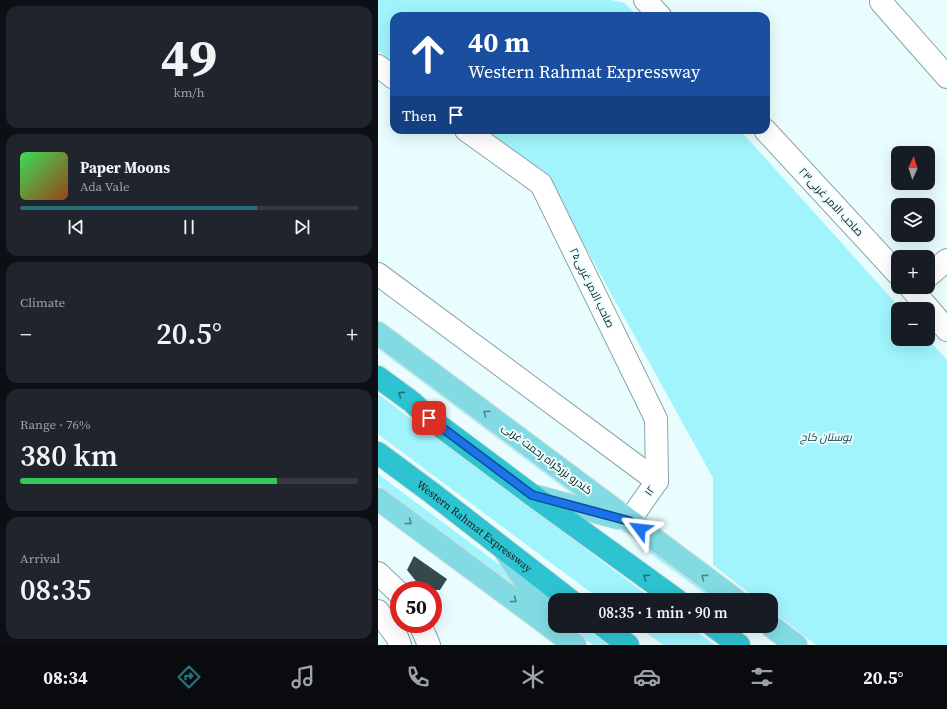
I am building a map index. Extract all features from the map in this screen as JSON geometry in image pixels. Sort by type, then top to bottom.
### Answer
[{"type":"highway","points":[[378,377],[412,402],[429,418],[532,495],[667,593]]},
{"type":"highway","name":"Western Rahmat Expressway","points":[[378,453],[561,593]]},
{"type":"highway","points":[[612,633],[628,645]]},
{"type":"highway","points":[[723,633],[739,645]]},
{"type":"main road","name":"کندرو بزرگراه رحمت غربی","points":[[378,333],[727,593]]},
{"type":"main road","points":[[532,495],[629,521]]},
{"type":"main road","points":[[378,499],[567,640]]},
{"type":"main road","points":[[502,547],[567,640]]},
{"type":"main road","points":[[778,631],[796,645]]},
{"type":"street","points":[[645,0],[656,12]]},
{"type":"street","points":[[881,2],[947,77]]},
{"type":"street","points":[[378,66],[390,75]]},
{"type":"street","name":"صاحب الامر غربی۲۵","points":[[472,134],[541,184],[656,419],[657,481]]},
{"type":"street","name":"صاحب الامر غربی۲۳","points":[[769,134],[891,266]]},
{"type":"street","points":[[935,270],[947,260]]},
{"type":"street","points":[[378,274],[657,481]]},
{"type":"street","points":[[923,294],[947,330]]},
{"type":"street","name":"۱۲","points":[[629,521],[657,481]]},
{"type":"street","points":[[378,573],[390,584]]},
{"type":"street","points":[[378,611],[397,637],[400,645]]},
{"type":"street","points":[[424,633],[429,645]]},
{"type":"green space","points":[[378,0],[611,0],[625,3],[633,12],[390,12],[390,60],[378,51]]},
{"type":"green space","name":"بوستان کاج","points":[[492,134],[744,134],[895,302],[891,302],[891,346],[934,346],[947,360],[947,645],[816,645],[778,615],[778,593],[749,593],[713,565],[713,478],[544,172]]},
{"type":"green space","points":[[378,341],[595,504],[576,497],[378,349]]},
{"type":"green space","points":[[378,394],[645,593],[592,593],[378,434]]},
{"type":"green space","points":[[378,474],[504,568],[522,591],[378,485]]},
{"type":"green space","points":[[654,548],[715,593],[704,593],[644,549]]},
{"type":"green space","points":[[576,633],[592,633],[609,645],[593,645]]},
{"type":"green space","points":[[647,633],[698,633],[715,645],[663,645]]},
{"type":"building","points":[[414,556],[447,579],[442,587],[442,581],[416,581],[407,570]]},
{"type":"route","points":[[429,418],[532,495],[629,521],[640,529]]}]
